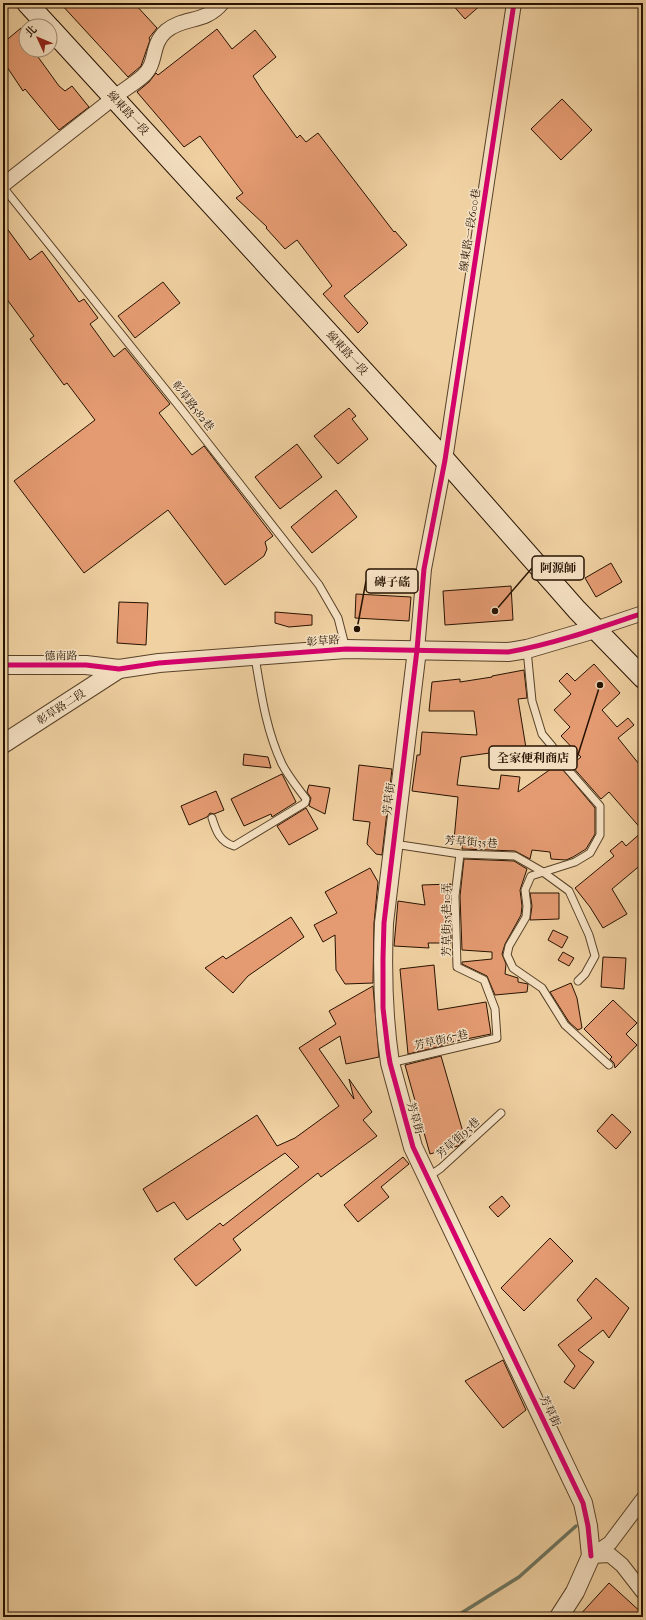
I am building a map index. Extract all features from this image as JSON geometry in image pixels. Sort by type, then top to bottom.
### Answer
[{"type":"main road","name":"線東路一段","points":[[27,3],[41,18]]},
{"type":"main road","name":"線東路一段","points":[[58,37],[445,460],[595,629],[643,678]]},
{"type":"street","points":[[3,186],[114,97],[144,76],[152,66],[156,44],[166,31],[186,21],[207,16],[222,3]]},
{"type":"street","name":"線東路一段600巷","points":[[417,650],[424,569],[445,460],[514,3]]},
{"type":"street","name":"彰草路","points":[[119,670],[159,663],[346,649],[508,652],[527,649],[643,614]]},
{"type":"street","name":"芳草街","points":[[417,650],[384,923],[383,1008],[390,1063],[413,1147],[583,1503],[588,1526],[591,1556]]},
{"type":"street","name":"德南路","points":[[3,666],[86,665],[119,670]]},
{"type":"street","name":"彰草路二段","points":[[3,744],[119,670]]},
{"type":"street","points":[[559,1617],[575,1592],[591,1556],[610,1543],[643,1499]]},
{"type":"street","points":[[591,1556],[610,1555],[622,1565],[643,1592]]},
{"type":"lane","name":"彰草路582巷","points":[[3,186],[182,410],[319,585],[338,618],[346,649]]},
{"type":"lane","points":[[527,649],[532,701],[542,734],[552,746],[564,765],[600,806],[600,835],[590,853],[575,862],[531,876],[525,890],[527,906],[526,917],[509,946],[508,955],[513,968],[542,988],[565,1025],[609,1065]]},
{"type":"lane","points":[[212,818],[216,832],[222,840],[234,846],[305,803],[306,799],[282,766],[273,743],[263,706],[255,655]]},
{"type":"lane","name":"芳草街35巷","points":[[394,844],[460,854],[515,856],[543,872],[569,891],[589,935],[595,956],[578,981]]},
{"type":"lane","name":"芳草街35巷10弄","points":[[460,854],[455,896],[457,968],[484,980],[495,1009],[497,1038]]},
{"type":"lane","name":"芳草街67巷","points":[[390,1063],[497,1038]]},
{"type":"lane","name":"芳草街93巷","points":[[428,1177],[441,1168],[501,1113]]},
{"type":"building","points":[[60,3],[134,3],[157,28],[149,38],[150,40],[141,66],[128,77]]},
{"type":"building","points":[[451,3],[483,3],[465,19]]},
{"type":"building","points":[[217,29],[232,49],[255,30],[276,57],[253,76],[262,90],[297,138],[300,135],[306,142],[318,133],[394,232],[395,231],[407,245],[344,296],[368,323],[358,333],[323,294],[332,286],[297,240],[285,249],[266,228],[267,227],[236,198],[243,193],[200,136],[184,147],[137,92],[149,82],[156,73],[158,75]]},
{"type":"building","points":[[18,30],[18,58],[39,58],[59,86],[65,91],[72,86],[89,107],[59,130],[25,89],[23,91],[3,61],[3,43]]},
{"type":"building","points":[[562,99],[592,130],[561,160],[531,129]]},
{"type":"building","points":[[3,223],[30,260],[42,251],[79,302],[84,299],[98,318],[90,324],[114,357],[125,348],[170,404],[159,413],[192,455],[204,446],[273,536],[265,542],[267,549],[264,556],[225,585],[168,510],[84,573],[14,481],[95,420],[67,383],[64,385],[30,339],[34,336],[3,294]]},
{"type":"building","points":[[163,282],[180,303],[135,338],[118,316]]},
{"type":"building","points":[[349,408],[356,416],[352,419],[368,439],[338,464],[314,436]]},
{"type":"building","points":[[297,444],[322,477],[280,509],[255,477]]},
{"type":"building","points":[[336,490],[357,517],[312,553],[291,527]]},
{"type":"building","points":[[611,563],[622,582],[596,597],[585,578]]},
{"type":"building","points":[[511,586],[513,620],[445,625],[443,591]]},
{"type":"building","points":[[356,594],[411,597],[409,621],[355,618]]},
{"type":"building","points":[[119,602],[148,603],[146,645],[117,643]]},
{"type":"building","points":[[275,612],[312,615],[312,625],[289,627],[275,623]]},
{"type":"building","points":[[594,664],[620,693],[602,710],[617,727],[628,718],[634,725],[618,738],[643,769],[643,831],[609,792],[601,799],[571,765],[581,757],[561,736],[570,727],[554,710],[571,694],[559,681],[567,673],[575,681]]},
{"type":"building","points":[[524,670],[527,698],[518,699],[526,748],[461,757],[457,785],[499,789],[501,775],[520,777],[518,792],[558,764],[595,808],[595,834],[586,849],[566,860],[551,859],[550,852],[532,850],[530,859],[515,851],[462,849],[463,841],[454,840],[458,797],[412,791],[417,755],[420,755],[422,732],[477,735],[474,711],[429,711],[432,682],[460,679],[460,682]]},
{"type":"building","points":[[244,754],[268,757],[271,768],[243,765]]},
{"type":"building","points":[[359,765],[392,769],[382,855],[376,854],[367,844],[370,822],[353,820]]},
{"type":"building","points":[[282,774],[296,802],[272,817],[271,814],[244,826],[231,799]]},
{"type":"building","points":[[309,785],[330,788],[325,814],[309,806],[311,798],[307,792]]},
{"type":"building","points":[[216,791],[224,810],[214,814],[210,813],[207,817],[189,825],[181,806]]},
{"type":"building","points":[[306,808],[318,829],[289,845],[277,826]]},
{"type":"building","points":[[643,831],[643,863],[612,889],[627,914],[603,928],[590,907],[575,888],[614,856],[610,851],[622,841],[626,846]]},
{"type":"building","points":[[464,859],[514,861],[527,869],[520,890],[522,906],[521,915],[505,944],[502,954],[506,964],[505,974],[518,978],[518,982],[528,984],[527,992],[495,995],[487,976],[462,964],[462,962],[492,959],[492,952],[462,950],[460,896]]},
{"type":"building","points":[[370,868],[378,882],[374,923],[373,983],[345,984],[336,970],[335,935],[323,942],[314,925],[337,913],[325,892]]},
{"type":"building","points":[[451,884],[451,943],[428,943],[429,948],[394,946],[398,901],[425,905],[422,885]]},
{"type":"building","points":[[530,893],[559,893],[559,919],[530,920],[532,906]]},
{"type":"building","points":[[291,917],[304,937],[248,976],[233,993],[205,968],[223,956],[226,959]]},
{"type":"building","points":[[553,930],[568,937],[562,948],[548,940]]},
{"type":"building","points":[[563,952],[574,958],[569,966],[558,960]]},
{"type":"building","points":[[603,957],[626,958],[624,989],[601,987]]},
{"type":"building","points":[[434,965],[438,1010],[486,1002],[491,1034],[442,1044],[442,1046],[408,1054],[400,969]]},
{"type":"building","points":[[571,983],[577,998],[582,1028],[578,1030],[569,1022],[550,992]]},
{"type":"building","points":[[373,986],[379,1057],[346,1064],[340,1036],[319,1049],[354,1099],[349,1079],[372,1112],[363,1120],[377,1136],[321,1177],[318,1173],[233,1239],[241,1250],[196,1286],[174,1259],[220,1223],[223,1226],[299,1167],[285,1153],[187,1220],[174,1202],[157,1212],[143,1189],[257,1115],[277,1146],[295,1138],[339,1106],[299,1048],[336,1024],[329,1011]]},
{"type":"building","points":[[613,1000],[637,1023],[626,1034],[637,1045],[615,1068],[614,1063],[610,1059],[612,1057],[584,1029]]},
{"type":"building","points":[[441,1056],[465,1139],[458,1146],[430,1154],[405,1065]]},
{"type":"building","points":[[612,1114],[631,1132],[616,1149],[597,1131]]},
{"type":"building","points":[[403,1157],[409,1164],[381,1187],[389,1197],[358,1222],[344,1205]]},
{"type":"building","points":[[502,1196],[510,1206],[498,1217],[489,1207]]},
{"type":"building","points":[[550,1238],[573,1261],[524,1311],[501,1288]]},
{"type":"building","points":[[596,1278],[629,1308],[609,1338],[603,1330],[578,1350],[594,1362],[574,1389],[564,1382],[575,1366],[558,1345],[592,1318],[577,1300]]},
{"type":"building","points":[[503,1360],[526,1410],[503,1428],[465,1381]]},
{"type":"building","points":[[609,1583],[643,1614],[643,1617],[578,1617]]},
{"type":"waterway","points":[[455,1617],[519,1577],[576,1526]]},
{"type":"cycle path","points":[[514,3],[445,460],[424,569],[417,650],[384,923],[383,1008],[390,1063],[413,1147],[583,1503],[588,1526],[591,1556]]},
{"type":"cycle path","points":[[3,665],[86,665],[119,669],[159,663],[346,649],[508,652],[559,640],[643,613]]},
{"type":"place","name":"阿源師","points":[[495,611]]},
{"type":"place","name":"磚子磘","points":[[357,629]]},
{"type":"place","name":"全家便利商店","points":[[600,685]]}]
